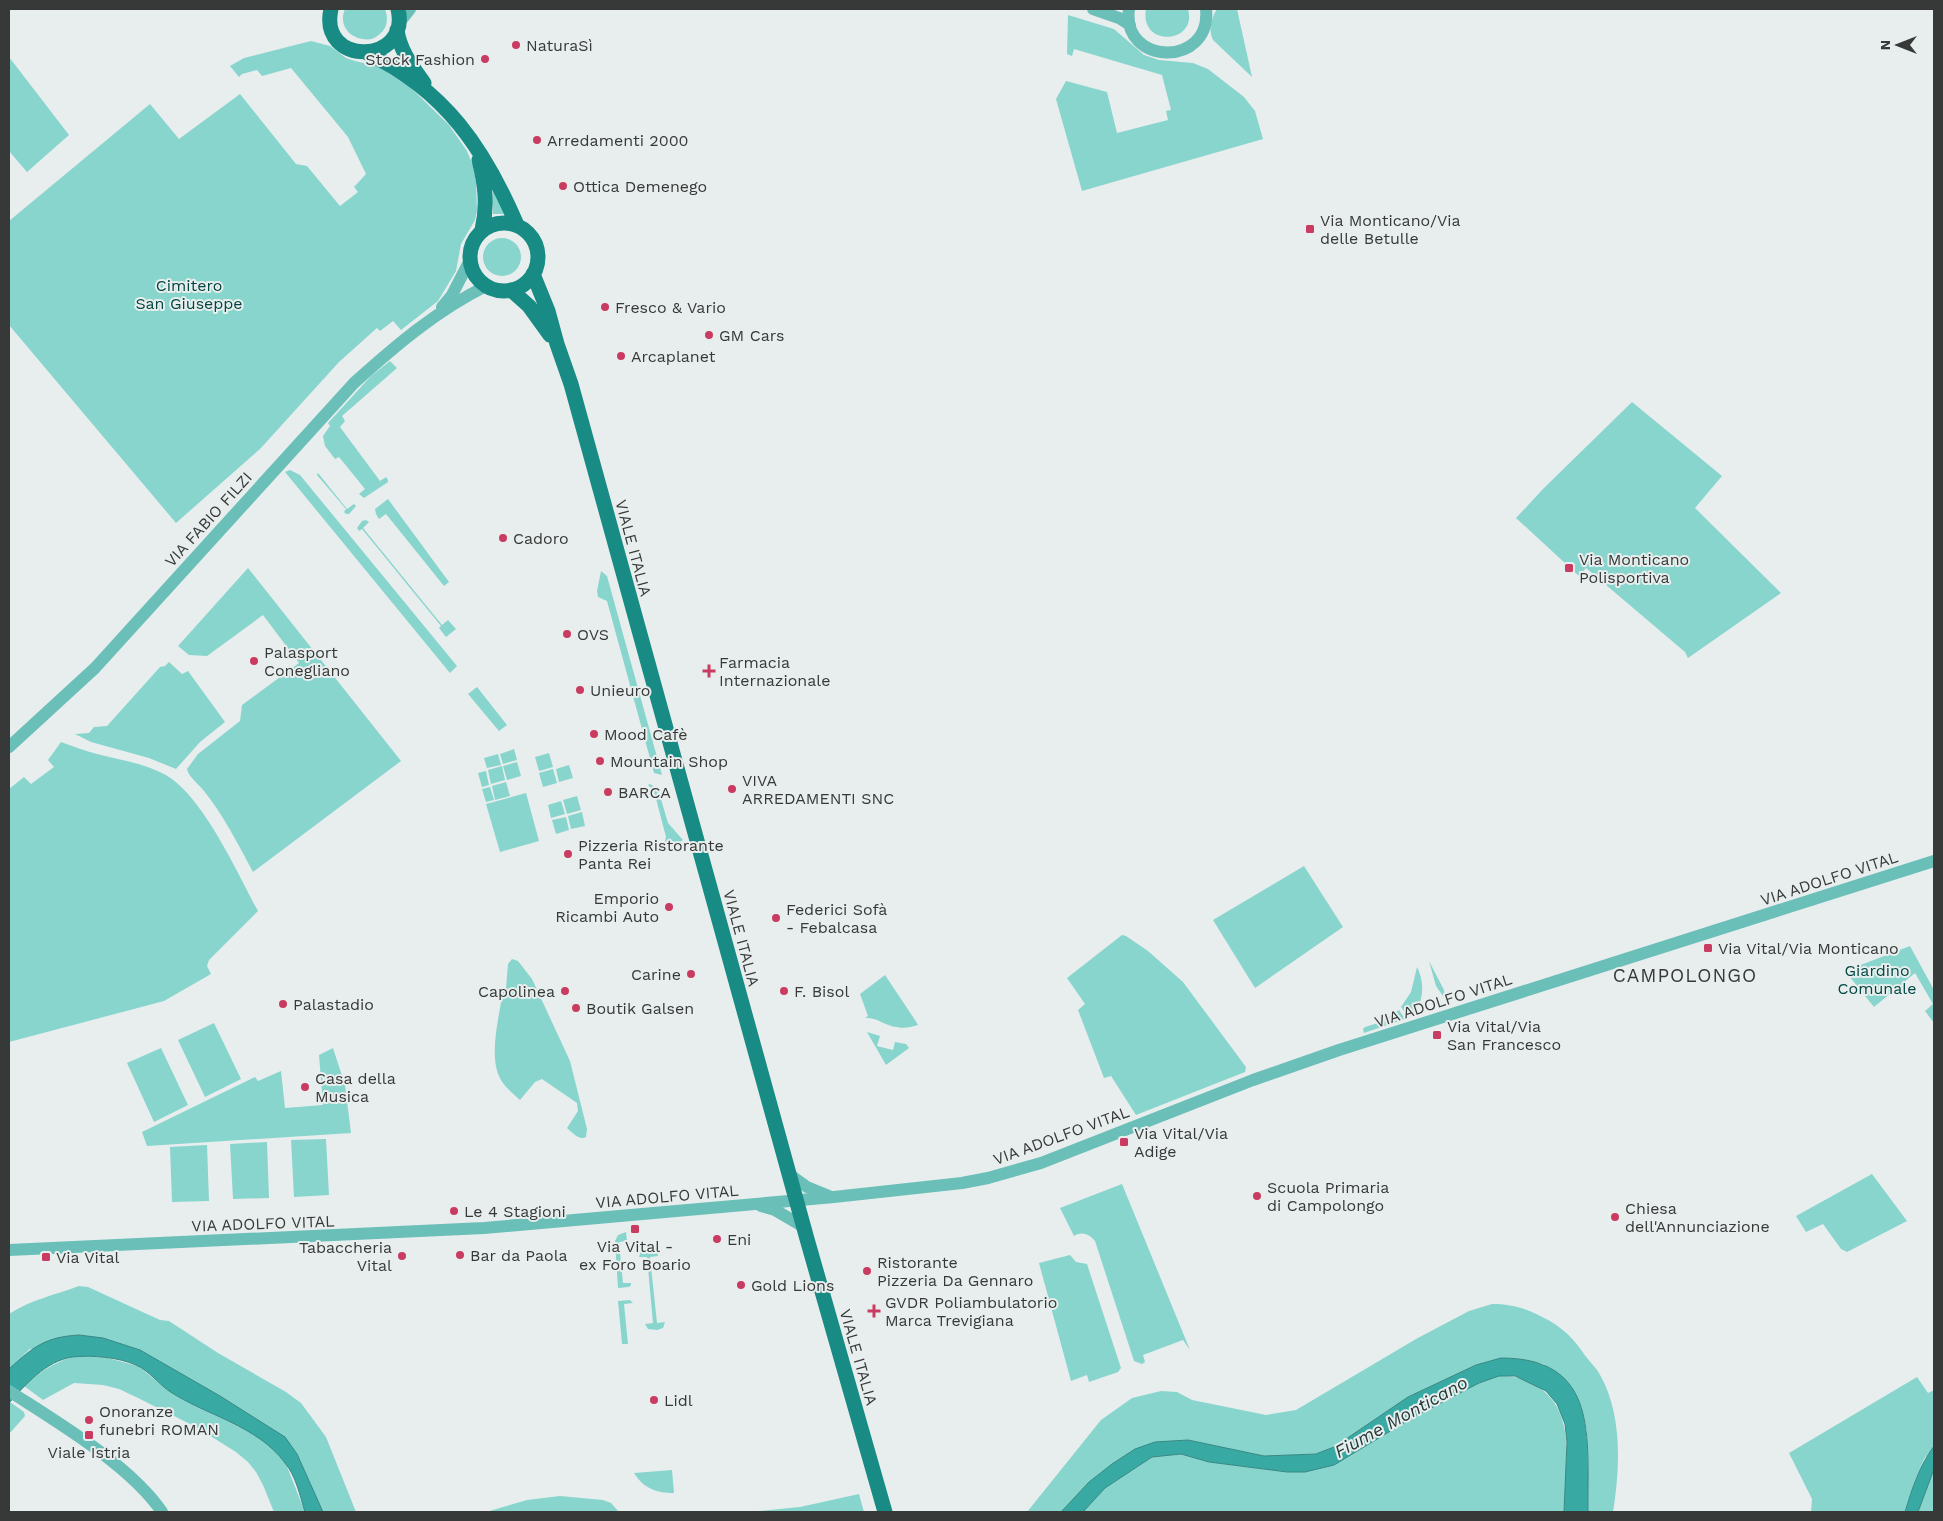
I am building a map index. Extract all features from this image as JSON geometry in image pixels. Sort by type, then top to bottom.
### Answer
[{"type":"main road","points":[[331,9],[330,22],[332,32],[339,42],[350,50],[367,53],[401,71],[434,96]]},
{"type":"main road","points":[[367,53],[378,50],[387,44],[398,20]]},
{"type":"main road","points":[[398,20],[399,44],[403,54],[434,96],[453,116],[476,146],[501,188],[517,225]]},
{"type":"main road","points":[[476,146],[486,188],[485,217],[482,230]]},
{"type":"main road","points":[[499,222],[517,225],[527,231],[534,240],[538,252],[538,263],[533,274],[520,287],[511,290],[494,289],[486,286],[472,270],[470,248],[475,238],[482,230],[499,222]]},
{"type":"main road","name":"VIALE ITALIA","points":[[533,274],[548,311],[571,384],[789,1174],[885,1512]]},
{"type":"main road","name":"VIALE ITALIA","points":[[511,290],[528,306],[557,344]]},
{"type":"street","points":[[398,20],[410,9]]},
{"type":"street","points":[[1093,9],[1119,18],[1130,25]]},
{"type":"street","points":[[1129,9],[1130,25],[1134,35],[1142,45],[1155,52],[1166,54],[1180,52],[1198,38],[1206,22],[1207,10]]},
{"type":"street","name":"VIA FABIO FILZI","points":[[433,316],[452,294],[470,260]]},
{"type":"street","name":"VIA FABIO FILZI","points":[[9,747],[95,668],[343,393],[396,345],[433,316],[486,286]]},
{"type":"street","name":"VIA ADOLFO VITAL","points":[[9,1250],[448,1230],[834,1197],[962,1183],[1024,1169],[1253,1080],[1339,1050],[1934,861]]},
{"type":"street","points":[[789,1174],[816,1192],[834,1197]]},
{"type":"street","points":[[754,1204],[776,1210],[804,1226]]},
{"type":"street","points":[[9,1391],[112,1461],[133,1479],[162,1512]]},
{"type":"green space","points":[[345,9],[385,9],[387,23],[383,31],[372,39],[353,36],[345,28],[343,22]]},
{"type":"green space","points":[[1146,9],[1188,9],[1189,21],[1185,29],[1177,35],[1168,37],[1159,35],[1151,30],[1146,22]]},
{"type":"green space","points":[[1217,9],[1237,9],[1252,77],[1213,40],[1211,24]]},
{"type":"green space","points":[[1068,15],[1114,29],[1144,55],[1159,60],[1193,63],[1208,69],[1244,97],[1255,111],[1263,139],[1082,191],[1056,99],[1066,81],[1107,92],[1117,133],[1168,120],[1166,111],[1171,110],[1162,75],[1074,49],[1072,56],[1067,54]]},
{"type":"green space","name":"Cimitero San Giuseppe","points":[[311,41],[330,46],[346,58],[377,66],[408,85],[449,125],[467,151],[473,166],[476,182],[477,211],[475,220],[461,244],[456,271],[438,301],[401,330],[393,321],[380,331],[377,328],[339,362],[260,449],[176,523],[9,325],[9,221],[150,104],[179,139],[240,94],[296,164],[307,166],[340,206],[358,192],[354,187],[366,174],[348,137],[291,68],[262,76],[257,70],[242,74],[239,77],[230,66],[244,58]]},
{"type":"green space","points":[[9,57],[69,135],[27,172],[9,151]]},
{"type":"green space","points":[[493,183],[508,214],[493,214]]},
{"type":"green space","points":[[502,238],[516,243],[521,257],[516,271],[502,276],[488,271],[483,257],[488,243]]},
{"type":"green space","points":[[390,361],[397,368],[342,416],[345,421],[340,427],[380,481],[386,477],[388,480],[388,482],[364,498],[359,494],[365,489],[339,457],[335,459],[325,446],[323,436],[330,426],[328,423],[371,376]]},
{"type":"green space","points":[[1632,402],[1722,476],[1695,508],[1781,593],[1688,658],[1685,652],[1586,568],[1579,576],[1516,518]]},
{"type":"green space","points":[[290,470],[300,475],[457,666],[450,673],[285,472]]},
{"type":"green space","points":[[318,473],[347,509],[354,504],[356,506],[349,514],[344,512],[346,509],[317,475]]},
{"type":"green space","points":[[388,499],[449,582],[444,586],[386,514],[379,519],[375,509]]},
{"type":"green space","points":[[366,520],[369,522],[363,528],[442,625],[448,620],[456,629],[446,637],[439,628],[441,626],[362,529],[359,531],[357,528],[362,521]]},
{"type":"green space","points":[[248,568],[401,761],[253,872],[218,810],[187,769],[198,754],[240,721],[242,705],[299,663],[263,615],[207,656],[189,655],[178,646]]},
{"type":"green space","points":[[601,571],[607,576],[662,775],[654,773],[607,601],[598,597],[597,591]]},
{"type":"green space","points":[[169,662],[182,674],[188,671],[225,722],[200,742],[176,769],[149,758],[91,742],[75,734],[89,733],[94,727],[107,726],[160,667],[165,666]]},
{"type":"green space","points":[[477,687],[507,725],[499,731],[468,694]]},
{"type":"green space","points":[[61,742],[92,753],[148,767],[164,774],[178,784],[192,798],[217,835],[258,911],[209,960],[207,966],[211,974],[164,1001],[9,1042],[9,789],[24,777],[31,784],[54,767],[48,760]]},
{"type":"green space","points":[[514,749],[517,760],[503,764],[500,754]]},
{"type":"green space","points":[[549,753],[553,767],[539,771],[535,757]]},
{"type":"green space","points":[[498,754],[501,765],[487,768],[484,758]]},
{"type":"green space","points":[[517,762],[521,776],[507,780],[503,766]]},
{"type":"green space","points":[[569,765],[573,778],[559,782],[556,769]]},
{"type":"green space","points":[[502,766],[505,780],[491,784],[488,770]]},
{"type":"green space","points":[[553,769],[557,783],[543,787],[539,773]]},
{"type":"green space","points":[[486,771],[489,785],[482,787],[478,773]]},
{"type":"green space","points":[[506,782],[510,796],[495,800],[492,786]]},
{"type":"green space","points":[[650,784],[658,789],[668,823],[683,840],[665,852],[663,849],[666,837],[654,791],[648,785]]},
{"type":"green space","points":[[490,787],[494,800],[486,802],[482,789]]},
{"type":"green space","points":[[526,793],[539,841],[500,852],[486,804]]},
{"type":"green space","points":[[577,796],[581,810],[567,814],[563,800]]},
{"type":"green space","points":[[561,801],[565,814],[551,818],[548,805]]},
{"type":"green space","points":[[582,812],[585,826],[571,829],[568,816]]},
{"type":"green space","points":[[566,817],[569,830],[556,834],[552,820]]},
{"type":"green space","points":[[1304,866],[1343,927],[1255,988],[1213,920]]},
{"type":"green space","points":[[1122,935],[1148,951],[1183,982],[1246,1067],[1245,1072],[1136,1115],[1111,1076],[1104,1078],[1078,1010],[1085,1004],[1067,978]]},
{"type":"green space","name":"Giardino Comunale","points":[[1910,946],[1934,990],[1934,1023],[1925,1011],[1933,1004],[1915,973],[1874,1007],[1845,971]]},
{"type":"green space","points":[[512,959],[518,961],[532,979],[570,1061],[587,1129],[586,1137],[578,1137],[567,1128],[578,1111],[577,1103],[542,1079],[535,1082],[520,1100],[503,1083],[498,1073],[495,1062],[496,1037],[503,989],[506,988],[508,964]]},
{"type":"green space","points":[[1429,961],[1444,990],[1445,999],[1436,986]]},
{"type":"green space","points":[[1417,967],[1420,973],[1422,994],[1418,1007],[1408,1017],[1401,1007],[1411,992]]},
{"type":"green space","points":[[885,975],[918,1025],[900,1028],[865,1018],[868,1016],[860,994]]},
{"type":"green space","points":[[1399,1010],[1405,1019],[1364,1033],[1363,1029],[1365,1027],[1381,1022]]},
{"type":"green space","points":[[214,1023],[241,1079],[205,1097],[178,1040]]},
{"type":"green space","points":[[867,1032],[880,1036],[877,1046],[893,1050],[895,1042],[906,1044],[909,1048],[886,1065]]},
{"type":"green space","points":[[161,1048],[188,1105],[154,1122],[127,1063]]},
{"type":"green space","points":[[333,1048],[345,1085],[351,1133],[147,1146],[142,1132],[255,1077],[258,1081],[281,1071],[285,1108],[323,1105],[319,1055]]},
{"type":"green space","points":[[326,1139],[329,1195],[294,1197],[291,1140]]},
{"type":"green space","points":[[267,1142],[269,1198],[233,1199],[230,1144]]},
{"type":"green space","points":[[207,1145],[209,1201],[172,1202],[170,1147]]},
{"type":"green space","points":[[1872,1174],[1907,1221],[1847,1252],[1841,1249],[1823,1224],[1806,1232],[1796,1216]]},
{"type":"green space","points":[[1122,1184],[1190,1350],[1183,1340],[1143,1355],[1145,1362],[1142,1364],[1134,1361],[1095,1241],[1085,1234],[1074,1236],[1060,1208]]},
{"type":"green space","points":[[626,1232],[627,1241],[619,1242],[623,1283],[631,1283],[631,1285],[618,1288],[615,1241],[618,1235]]},
{"type":"green space","points":[[655,1250],[658,1254],[658,1256],[650,1257],[657,1323],[665,1322],[663,1328],[657,1330],[648,1329],[645,1324],[653,1323],[647,1257],[639,1257],[641,1251]]},
{"type":"green space","points":[[1070,1255],[1076,1262],[1087,1264],[1121,1368],[1118,1372],[1089,1382],[1087,1375],[1071,1381],[1039,1263]]},
{"type":"green space","points":[[79,1286],[88,1287],[160,1320],[169,1321],[301,1403],[326,1437],[356,1512],[323,1512],[297,1454],[140,1350],[30,1349],[9,1369],[9,1314],[34,1301]]},
{"type":"green space","points":[[630,1300],[633,1303],[624,1304],[628,1344],[622,1344],[618,1301]]},
{"type":"green space","points":[[1492,1304],[1522,1308],[1550,1321],[1571,1338],[1599,1373],[1607,1389],[1612,1406],[1618,1441],[1617,1477],[1613,1512],[1588,1512],[1587,1432],[1584,1417],[1544,1364],[1514,1358],[1476,1365],[1408,1397],[1327,1451],[1316,1454],[1264,1456],[1188,1440],[1135,1449],[1089,1482],[1061,1512],[1027,1512],[1101,1420],[1132,1398],[1161,1391],[1177,1392],[1192,1400],[1266,1415],[1296,1410],[1416,1339],[1469,1311]]},
{"type":"green space","points":[[71,1357],[104,1357],[138,1366],[169,1391],[255,1435],[273,1449],[286,1464],[305,1512],[274,1512],[256,1472],[236,1452],[196,1427],[119,1389],[103,1385],[74,1383],[43,1400],[24,1386],[46,1369]]},
{"type":"green space","points":[[1499,1376],[1518,1378],[1535,1385],[1549,1396],[1558,1409],[1564,1425],[1566,1442],[1567,1460],[1564,1512],[1083,1512],[1105,1488],[1152,1457],[1181,1454],[1209,1462],[1287,1472],[1305,1472],[1351,1455],[1412,1418],[1479,1383]]},
{"type":"green space","points":[[1917,1377],[1928,1393],[1934,1390],[1934,1446],[1924,1459],[1905,1512],[1811,1512],[1812,1499],[1789,1453]]},
{"type":"green space","points":[[10,1402],[24,1412],[25,1416],[9,1434]]},
{"type":"green space","points":[[1934,1469],[1934,1512],[1918,1512],[1932,1472]]},
{"type":"green space","points":[[672,1470],[674,1493],[651,1489],[642,1483],[634,1473]]},
{"type":"green space","points":[[859,1494],[864,1512],[748,1512],[800,1507]]},
{"type":"green space","points":[[560,1496],[603,1500],[611,1503],[619,1512],[486,1512],[527,1500]]},
{"type":"water","points":[[79,1335],[103,1338],[140,1350],[220,1396],[285,1437],[297,1454],[323,1512],[305,1512],[289,1468],[274,1450],[260,1439],[231,1422],[184,1400],[169,1391],[145,1370],[129,1362],[113,1358],[88,1356],[62,1359],[37,1375],[9,1403],[9,1369],[40,1344],[57,1338]]},
{"type":"water","name":"Fiume Monticano","points":[[1501,1358],[1533,1362],[1556,1372],[1572,1387],[1581,1408],[1586,1431],[1588,1512],[1564,1512],[1567,1442],[1565,1424],[1557,1404],[1546,1391],[1515,1376],[1499,1376],[1479,1383],[1412,1418],[1334,1465],[1305,1472],[1287,1472],[1209,1462],[1181,1454],[1152,1457],[1105,1488],[1083,1512],[1061,1512],[1089,1482],[1112,1464],[1135,1449],[1155,1442],[1188,1440],[1264,1456],[1316,1454],[1334,1447],[1408,1397],[1476,1365]]},
{"type":"water","points":[[1934,1446],[1934,1469],[1918,1512],[1905,1512],[1920,1470]]},
{"type":"place","name":"NaturaSì","points":[[516,45]]},
{"type":"place","name":"Stock Fashion","points":[[485,59]]},
{"type":"place","name":"Arredamenti 2000","points":[[537,140]]},
{"type":"place","name":"Ottica Demenego","points":[[563,186]]},
{"type":"place","name":"Via Monticano/Via delle Betulle","points":[[1310,229]]},
{"type":"place","name":"Fresco & Vario","points":[[605,307]]},
{"type":"place","name":"GM Cars","points":[[709,335]]},
{"type":"place","name":"Arcaplanet","points":[[621,356]]},
{"type":"place","name":"Cadoro","points":[[503,538]]},
{"type":"place","name":"Via Monticano Polisportiva","points":[[1569,568]]},
{"type":"place","name":"OVS","points":[[567,634]]},
{"type":"place","name":"Palasport Conegliano","points":[[254,661]]},
{"type":"place","name":"Farmacia Internazionale","points":[[709,671]]},
{"type":"place","name":"Unieuro","points":[[580,690]]},
{"type":"place","name":"Mood Cafè","points":[[594,734]]},
{"type":"place","name":"Mountain Shop","points":[[600,761]]},
{"type":"place","name":"VIVA ARREDAMENTI SNC","points":[[732,789]]},
{"type":"place","name":"BARCA","points":[[608,792]]},
{"type":"place","name":"Pizzeria Ristorante Panta Rei","points":[[568,854]]},
{"type":"place","name":"Emporio Ricambi Auto","points":[[669,907]]},
{"type":"place","name":"Federici Sofà - Febalcasa","points":[[776,918]]},
{"type":"place","name":"Via Vital/Via Monticano","points":[[1708,948]]},
{"type":"place","name":"Carine","points":[[691,974]]},
{"type":"place","name":"Capolinea","points":[[565,991]]},
{"type":"place","name":"F. Bisol","points":[[784,991]]},
{"type":"place","name":"Palastadio","points":[[283,1004]]},
{"type":"place","name":"Boutik Galsen","points":[[576,1008]]},
{"type":"place","name":"Via Vital/Via San Francesco","points":[[1437,1035]]},
{"type":"place","name":"Casa della Musica","points":[[305,1087]]},
{"type":"place","name":"Via Vital/Via Adige","points":[[1124,1142]]},
{"type":"place","name":"Scuola Primaria di Campolongo","points":[[1257,1196]]},
{"type":"place","name":"Le 4 Stagioni","points":[[454,1211]]},
{"type":"place","name":"Chiesa dell'Annunciazione","points":[[1615,1217]]},
{"type":"place","name":"Via Vital - ex Foro Boario","points":[[635,1229]]},
{"type":"place","name":"Eni","points":[[717,1239]]},
{"type":"place","name":"Bar da Paola","points":[[460,1255]]},
{"type":"place","name":"Tabaccheria Vital","points":[[402,1256]]},
{"type":"place","name":"Via Vital","points":[[46,1257]]},
{"type":"place","name":"Ristorante Pizzeria Da Gennaro","points":[[867,1271]]},
{"type":"place","name":"Gold Lions","points":[[741,1285]]},
{"type":"place","name":"GVDR Poliambulatorio Marca Trevigiana","points":[[874,1311]]},
{"type":"place","name":"Lidl","points":[[654,1400]]},
{"type":"place","name":"Onoranze funebri ROMAN","points":[[89,1420]]},
{"type":"place","name":"Viale Istria","points":[[89,1435]]},
{"type":"district","name":"CAMPOLONGO","points":[[1685,975]]}]
